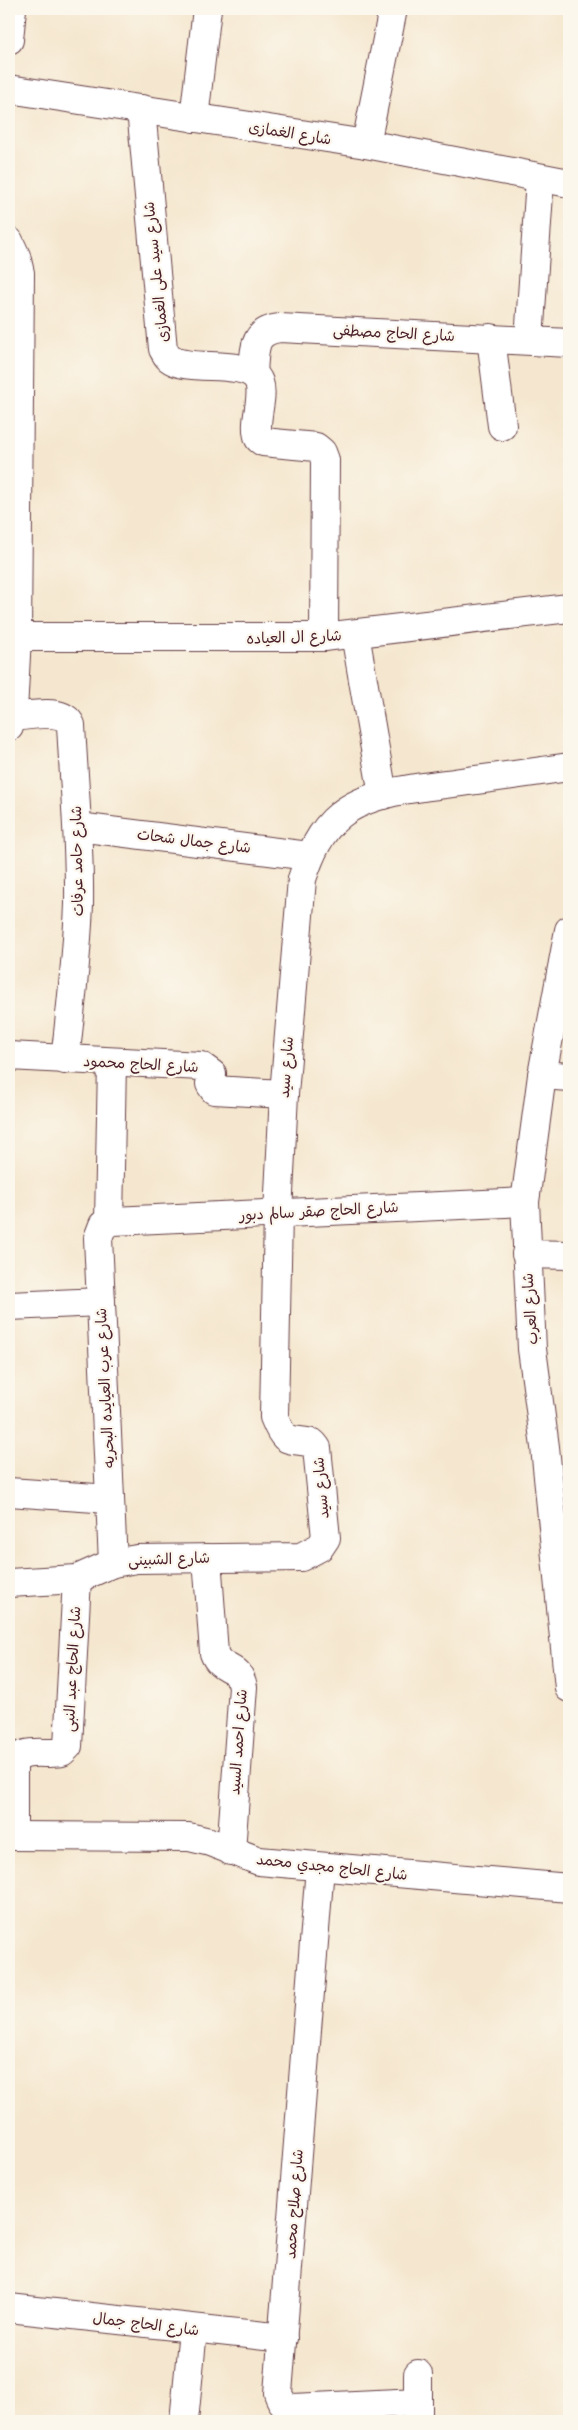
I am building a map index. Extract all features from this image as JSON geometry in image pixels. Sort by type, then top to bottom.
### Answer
[{"type":"street","points":[[9,40],[12,9]]},
{"type":"street","points":[[194,118],[208,9]]},
{"type":"street","points":[[366,144],[393,9]]},
{"type":"street","name":"شارع الغمازى","points":[[9,89],[366,144],[540,179],[569,183]]},
{"type":"street","name":"شارع سيد على الغمازى","points":[[141,109],[163,349],[169,358],[180,363],[242,369],[253,374]]},
{"type":"street","points":[[529,340],[540,179]]},
{"type":"street","points":[[9,241],[16,256],[20,273],[14,447],[17,637],[11,722]]},
{"type":"street","name":"شارع الحاج مصطفى","points":[[253,374],[256,345],[260,335],[270,329],[569,343]]},
{"type":"street","points":[[491,338],[502,426]]},
{"type":"street","points":[[253,374],[259,382],[259,439],[263,442],[316,447],[322,452],[326,460],[324,637]]},
{"type":"street","name":"شارع ال العياده","points":[[17,637],[324,637],[569,608]]},
{"type":"street","points":[[355,634],[383,795]]},
{"type":"street","name":"شارع حامد عرفات","points":[[11,722],[58,715],[68,720],[71,725],[78,827],[79,903],[75,980],[65,1060]]},
{"type":"street","name":"شارع سيد","points":[[326,1538],[318,1448],[313,1443],[295,1442],[285,1438],[274,1417],[278,1213],[284,1094],[302,879],[309,856],[325,830],[341,814],[361,802],[405,790],[569,768]]},
{"type":"street","name":"شارع جمال شحات","points":[[78,827],[309,856]]},
{"type":"street","name":"شارع العرب","points":[[569,937],[542,1075],[524,1202],[532,1349],[557,1448],[569,1688]]},
{"type":"street","name":"شارع الحاج محمود","points":[[9,1056],[201,1066],[212,1074],[210,1084],[214,1090],[284,1094]]},
{"type":"street","points":[[111,1221],[112,1062]]},
{"type":"street","points":[[542,1075],[569,1077]]},
{"type":"street","name":"شارع الحاج صقر سالم دبور","points":[[111,1221],[524,1202]]},
{"type":"street","name":"شارع عرب العيايده البحريه","points":[[111,1221],[103,1225],[98,1238],[113,1563]]},
{"type":"street","points":[[526,1254],[569,1255]]},
{"type":"street","points":[[9,1306],[101,1302]]},
{"type":"street","points":[[9,1492],[110,1499]]},
{"type":"street","name":"شارع الشبينى","points":[[9,1583],[77,1579],[113,1563],[137,1559],[301,1557],[320,1547],[326,1538]]},
{"type":"street","name":"شارع احمد السيد","points":[[207,1558],[214,1652],[220,1664],[235,1670],[240,1675],[243,1687],[231,1851]]},
{"type":"street","name":"شارع الحاج عبد النبى","points":[[11,1836],[13,1765],[15,1760],[25,1754],[62,1752],[68,1746],[77,1579]]},
{"type":"street","name":"شارع الحاج مجدي محمد","points":[[11,1836],[189,1837],[210,1842],[259,1861],[569,1888]]},
{"type":"street","name":"شارع صلاح محمد","points":[[320,1866],[278,2393],[280,2401],[286,2406],[317,2414],[418,2412]]},
{"type":"street","name":"شارع الحاج جمال","points":[[9,2308],[193,2330],[283,2338]]},
{"type":"street","points":[[184,2421],[193,2330]]},
{"type":"street","points":[[418,2374],[418,2412]]}]
